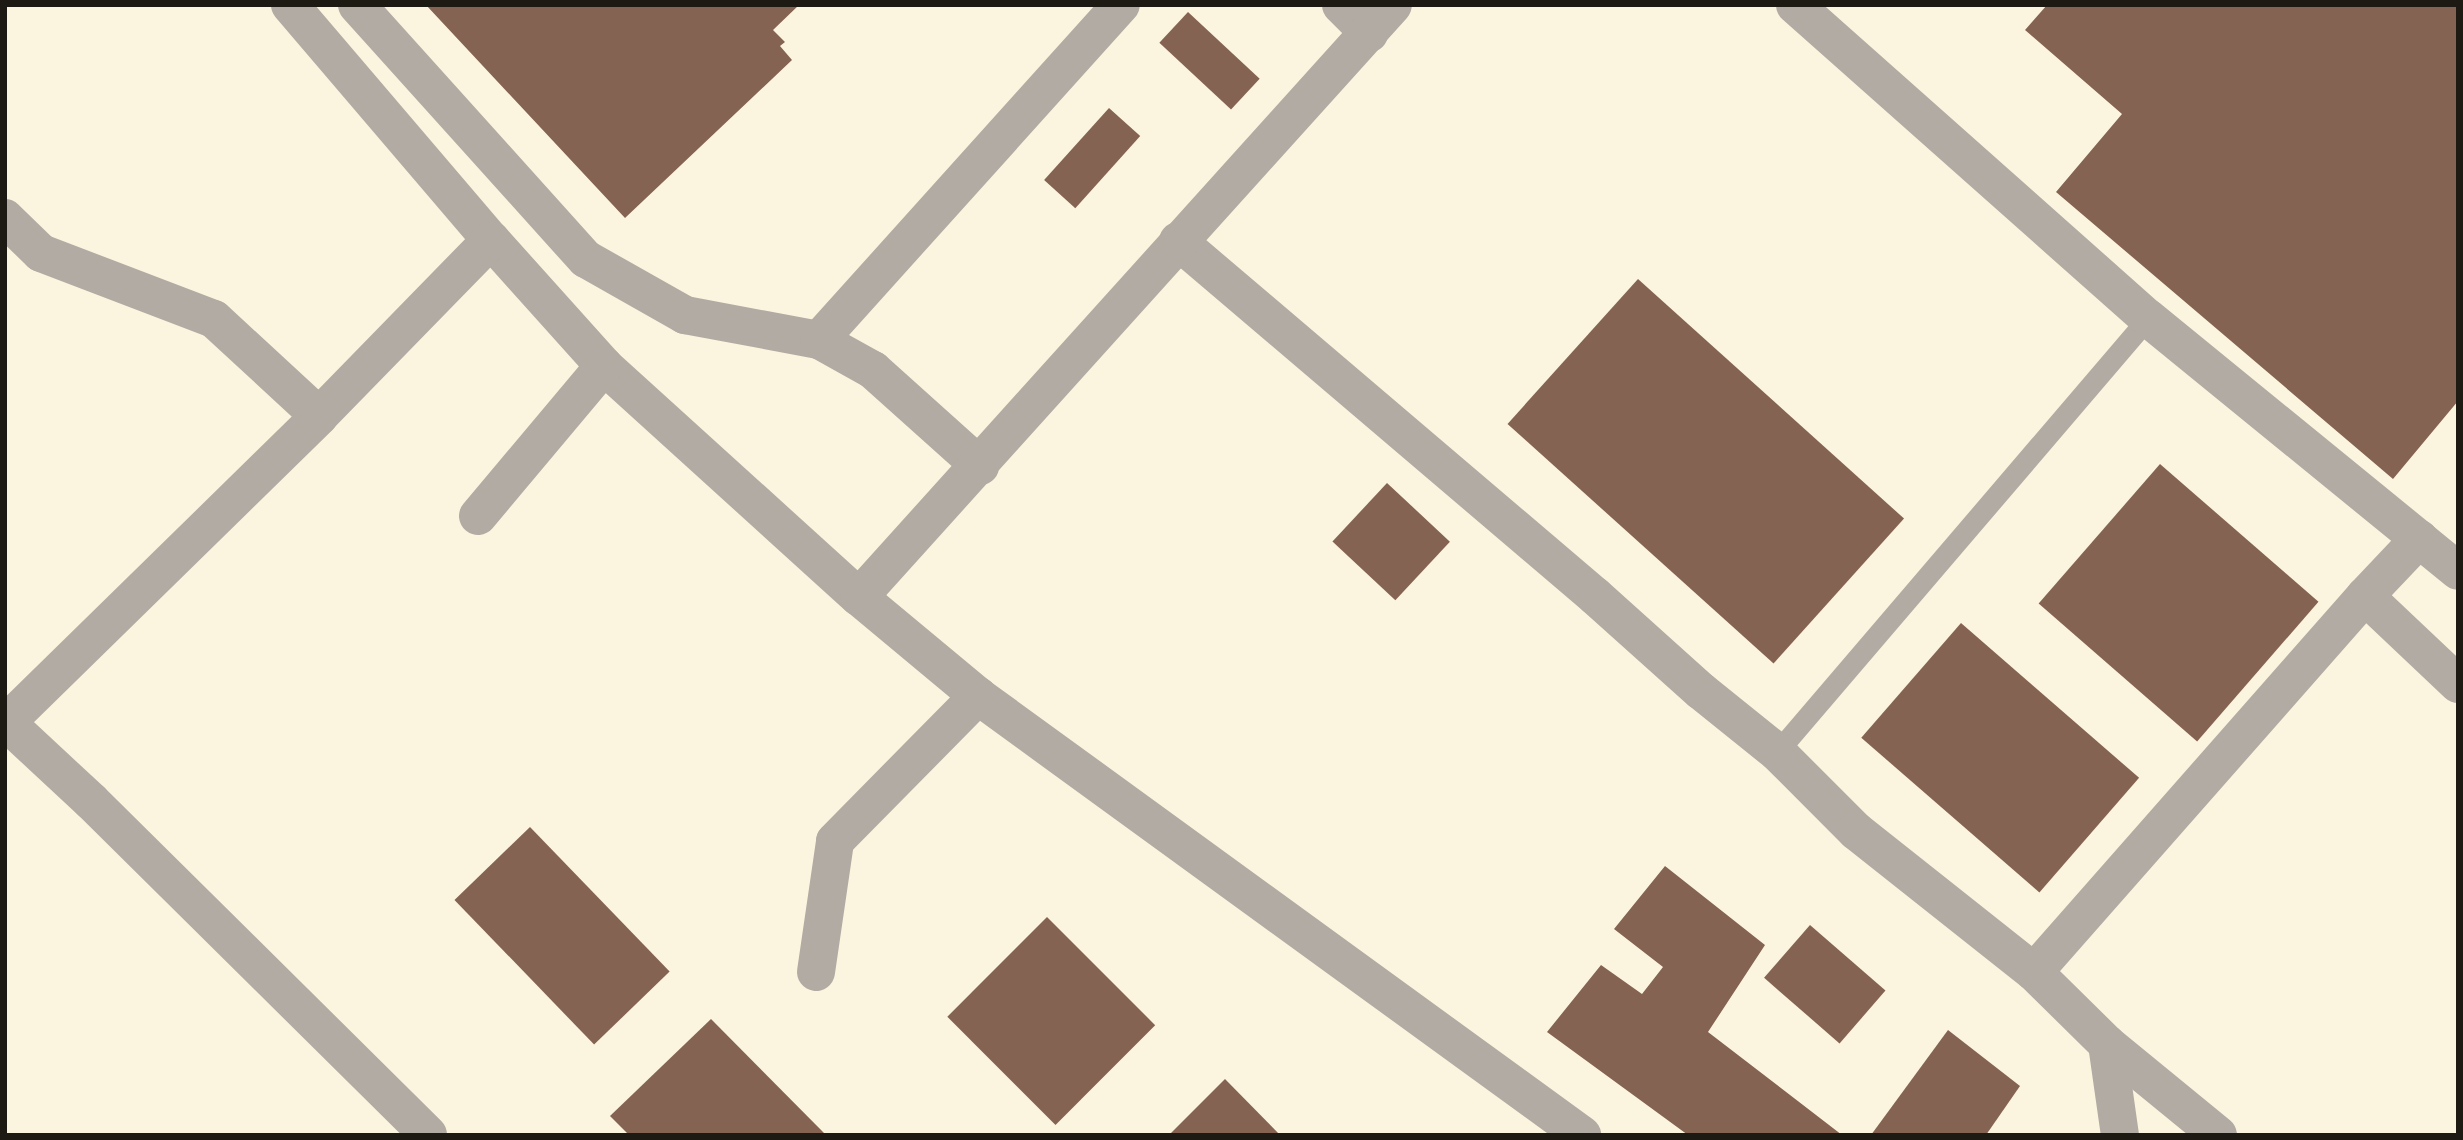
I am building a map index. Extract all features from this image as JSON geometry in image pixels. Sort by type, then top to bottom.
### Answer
[{"type":"street","points":[[289,5],[491,240],[604,366],[859,597],[978,696],[1582,1135]]},
{"type":"street","points":[[357,5],[586,260],[685,315],[820,340],[873,370],[980,466]]},
{"type":"street","points":[[820,340],[1121,5]]},
{"type":"street","points":[[859,597],[1381,19],[1341,5]]},
{"type":"street","points":[[1795,5],[2148,318],[2458,571]]},
{"type":"street","points":[[5,218],[41,253],[214,319],[319,416]]},
{"type":"street","points":[[428,1135],[91,801],[6,724],[319,416],[491,240]]},
{"type":"street","points":[[1178,241],[1595,596],[1701,691],[1777,752],[1856,831],[2034,972],[2107,1044],[2218,1135]]},
{"type":"street","points":[[478,516],[604,366]]},
{"type":"street","points":[[2034,972],[2365,596],[2419,539]]},
{"type":"street","points":[[2365,596],[2458,684]]},
{"type":"street","points":[[816,972],[835,841],[978,696]]},
{"type":"street","points":[[2107,1044],[2120,1135]]},
{"type":"lane","points":[[1777,752],[2148,318]]},
{"type":"building","points":[[426,5],[799,5],[773,30],[785,42],[780,46],[792,60],[625,218]]},
{"type":"building","points":[[2047,5],[2458,5],[2458,401],[2393,479],[2056,192],[2122,114],[2025,30]]},
{"type":"building","points":[[1188,12],[1260,79],[1231,110],[1159,43]]},
{"type":"building","points":[[1109,108],[1140,136],[1075,208],[1044,180]]},
{"type":"building","points":[[1638,279],[1904,519],[1774,663],[1508,424]]},
{"type":"building","points":[[2160,464],[2318,602],[2197,741],[2039,604]]},
{"type":"building","points":[[1387,483],[1450,542],[1395,600],[1332,542]]},
{"type":"building","points":[[1961,623],[2139,778],[2039,893],[1861,738]]},
{"type":"building","points":[[530,827],[670,972],[594,1045],[454,900]]},
{"type":"building","points":[[1665,866],[1765,945],[1708,1032],[1842,1135],[1688,1135],[1547,1032],[1601,965],[1642,994],[1663,967],[1614,929]]},
{"type":"building","points":[[1047,917],[1155,1025],[1055,1125],[947,1017]]},
{"type":"building","points":[[1810,925],[1885,991],[1840,1043],[1764,978]]},
{"type":"building","points":[[711,1019],[826,1135],[629,1135],[610,1116]]},
{"type":"building","points":[[1948,1030],[2020,1086],[1986,1135],[1871,1135]]},
{"type":"building","points":[[1225,1079],[1280,1135],[1169,1135]]}]
